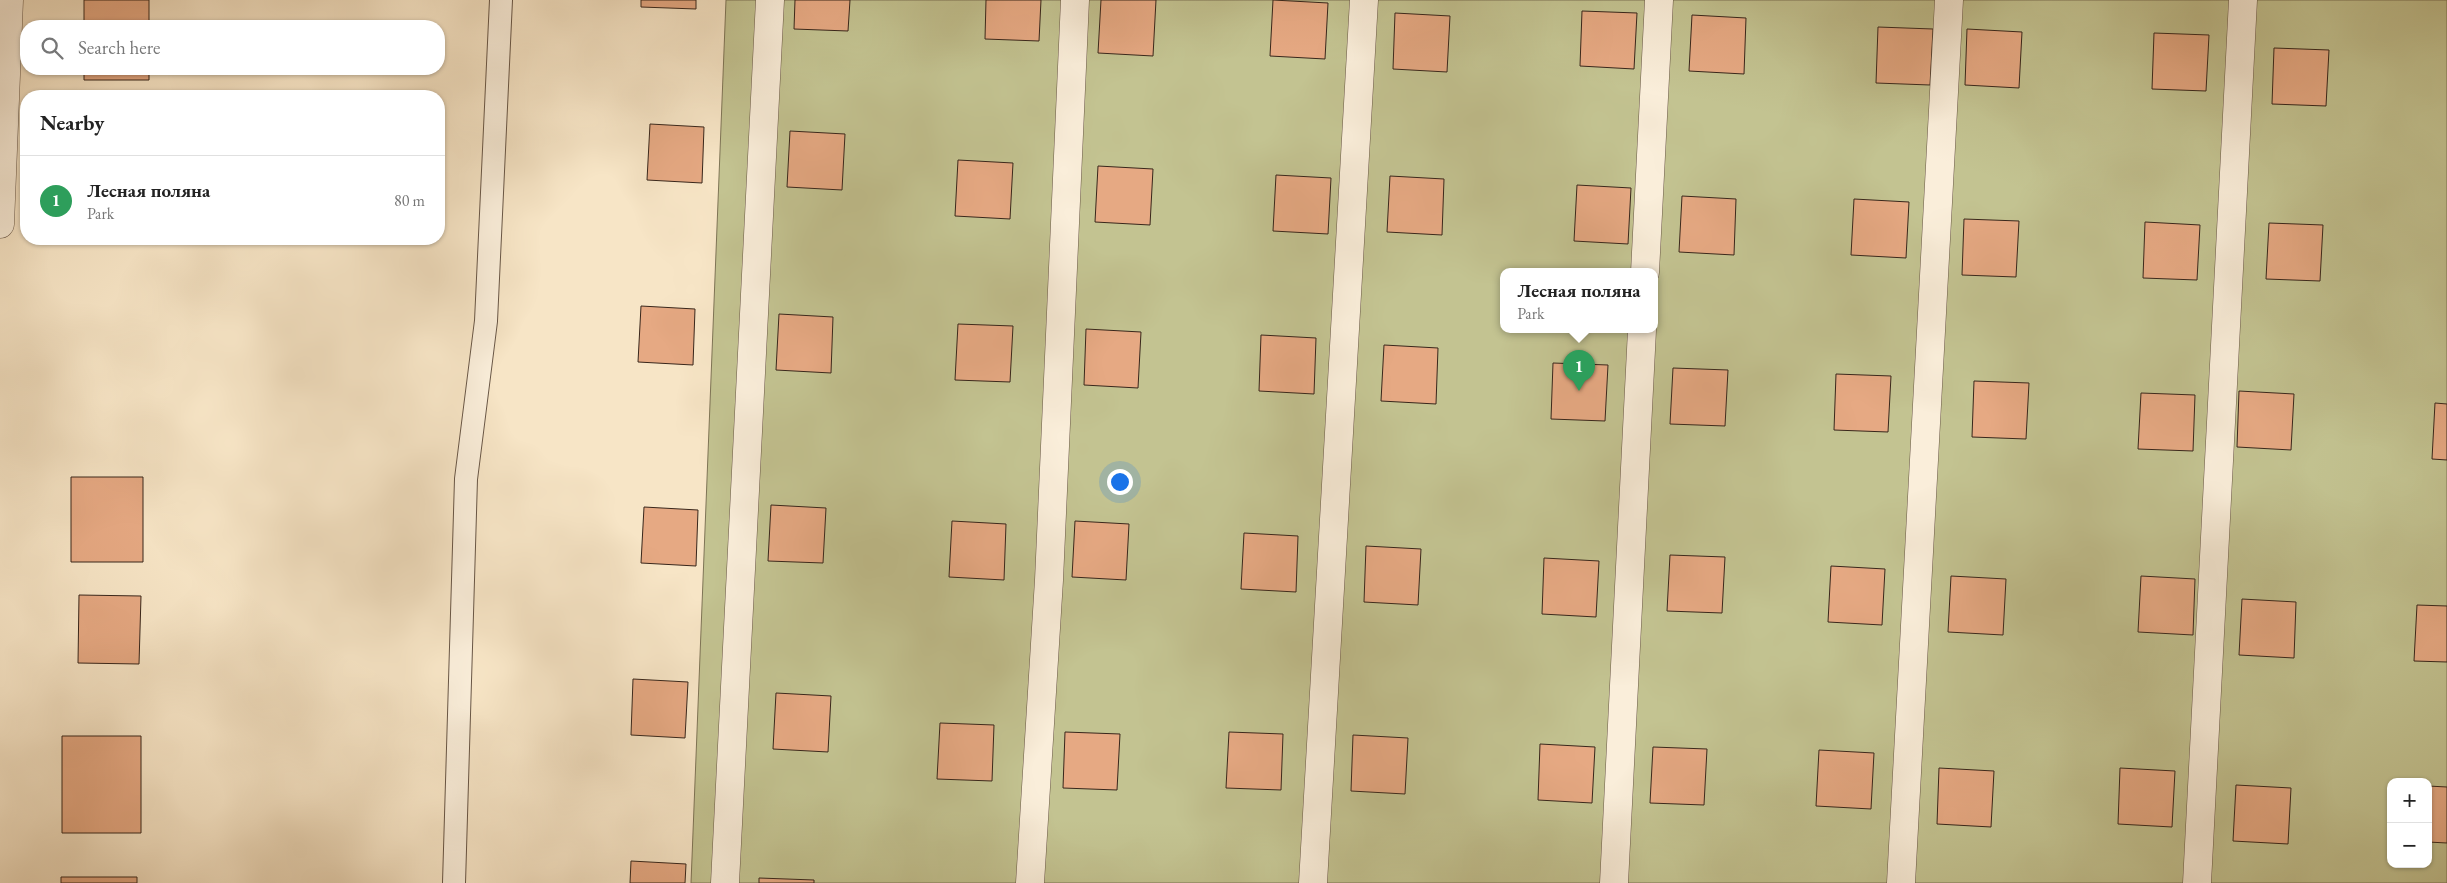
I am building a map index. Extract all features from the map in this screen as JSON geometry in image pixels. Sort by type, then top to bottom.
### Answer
[{"type":"street","points":[[0,224],[9,0]]},
{"type":"street","points":[[725,883],[770,0]]},
{"type":"street","points":[[1030,883],[1049,570],[1075,0]]},
{"type":"street","points":[[1313,883],[1364,0]]},
{"type":"street","points":[[1645,268],[1659,0]]},
{"type":"street","points":[[1901,883],[1949,0]]},
{"type":"street","points":[[2197,883],[2243,0]]},
{"type":"street","points":[[1614,883],[1642,333]]},
{"type":"lane","points":[[454,883],[466,479],[486,321],[501,0]]},
{"type":"green space","points":[[726,0],[2447,0],[2447,883],[691,883]]},
{"type":"building","points":[[84,0],[149,0],[149,20],[84,20]]},
{"type":"building","points":[[641,0],[696,0],[696,9],[641,7]]},
{"type":"building","points":[[795,0],[850,0],[848,31],[794,29]]},
{"type":"building","points":[[986,0],[1041,0],[1039,41],[985,39]]},
{"type":"building","points":[[1101,0],[1156,0],[1153,56],[1098,53]]},
{"type":"building","points":[[1273,0],[1328,3],[1325,59],[1270,56]]},
{"type":"building","points":[[1582,11],[1637,13],[1634,69],[1580,66]]},
{"type":"building","points":[[1395,13],[1450,16],[1447,72],[1393,69]]},
{"type":"building","points":[[1692,15],[1746,18],[1744,74],[1689,71]]},
{"type":"building","points":[[1878,27],[1933,29],[1930,85],[1876,83]]},
{"type":"building","points":[[1967,29],[2022,32],[2019,88],[1965,85]]},
{"type":"building","points":[[2154,33],[2209,35],[2206,91],[2152,89]]},
{"type":"building","points":[[2274,48],[2329,50],[2326,106],[2272,104]]},
{"type":"building","points":[[84,75],[149,75],[149,80],[84,80]]},
{"type":"building","points":[[650,124],[704,127],[702,183],[647,180]]},
{"type":"building","points":[[790,131],[845,134],[842,190],[787,187]]},
{"type":"building","points":[[958,160],[1013,163],[1010,219],[955,216]]},
{"type":"building","points":[[1098,166],[1153,169],[1150,225],[1095,222]]},
{"type":"building","points":[[1276,175],[1331,178],[1328,234],[1273,231]]},
{"type":"building","points":[[1390,176],[1444,179],[1442,235],[1387,232]]},
{"type":"building","points":[[1577,185],[1631,188],[1628,244],[1574,241]]},
{"type":"building","points":[[1682,196],[1736,199],[1734,255],[1679,252]]},
{"type":"building","points":[[1854,199],[1909,202],[1906,258],[1851,255]]},
{"type":"building","points":[[1964,219],[2019,221],[2016,277],[1962,275]]},
{"type":"building","points":[[2145,222],[2200,225],[2197,280],[2143,278]]},
{"type":"building","points":[[2269,223],[2323,225],[2320,281],[2266,279]]},
{"type":"building","points":[[641,306],[695,309],[693,365],[638,362]]},
{"type":"building","points":[[779,314],[833,317],[831,373],[776,370]]},
{"type":"building","points":[[958,324],[1013,326],[1010,382],[955,380]]},
{"type":"building","points":[[1086,329],[1141,332],[1138,388],[1084,385]]},
{"type":"building","points":[[1261,335],[1316,338],[1314,394],[1259,391]]},
{"type":"building","points":[[1384,345],[1438,348],[1436,404],[1381,401]]},
{"type":"building","points":[[1553,363],[1608,365],[1605,421],[1551,419]]},
{"type":"building","points":[[1673,368],[1728,370],[1725,426],[1670,424]]},
{"type":"building","points":[[1836,374],[1891,376],[1888,432],[1834,430]]},
{"type":"building","points":[[1974,381],[2029,383],[2026,439],[1972,437]]},
{"type":"building","points":[[2239,391],[2294,394],[2291,450],[2237,447]]},
{"type":"building","points":[[2141,393],[2195,395],[2193,451],[2138,449]]},
{"type":"building","points":[[2435,403],[2447,404],[2447,460],[2432,459]]},
{"type":"building","points":[[71,477],[143,477],[143,562],[71,562]]},
{"type":"building","points":[[771,505],[826,508],[823,563],[768,561]]},
{"type":"building","points":[[644,507],[698,510],[696,566],[641,563]]},
{"type":"building","points":[[952,521],[1006,524],[1004,580],[949,577]]},
{"type":"building","points":[[1075,521],[1129,524],[1126,580],[1072,577]]},
{"type":"building","points":[[1244,533],[1298,536],[1296,592],[1241,589]]},
{"type":"building","points":[[1366,546],[1421,549],[1418,605],[1364,602]]},
{"type":"building","points":[[1670,555],[1725,557],[1722,613],[1667,611]]},
{"type":"building","points":[[1544,558],[1599,561],[1596,617],[1542,614]]},
{"type":"building","points":[[1831,566],[1885,569],[1882,625],[1828,622]]},
{"type":"building","points":[[1951,576],[2006,579],[2003,635],[1948,632]]},
{"type":"building","points":[[2141,576],[2195,579],[2193,635],[2138,632]]},
{"type":"building","points":[[79,595],[141,596],[139,664],[78,663]]},
{"type":"building","points":[[2242,599],[2296,602],[2294,658],[2239,655]]},
{"type":"building","points":[[2417,605],[2447,606],[2447,662],[2414,661]]},
{"type":"building","points":[[633,679],[688,682],[685,738],[631,735]]},
{"type":"building","points":[[776,693],[831,696],[828,752],[773,749]]},
{"type":"building","points":[[940,723],[994,725],[992,781],[937,779]]},
{"type":"building","points":[[1065,732],[1120,734],[1117,790],[1063,788]]},
{"type":"building","points":[[1229,732],[1283,734],[1281,790],[1226,788]]},
{"type":"building","points":[[1353,735],[1408,738],[1405,794],[1351,791]]},
{"type":"building","points":[[62,736],[141,736],[141,833],[62,833]]},
{"type":"building","points":[[1540,744],[1595,747],[1592,803],[1538,800]]},
{"type":"building","points":[[1653,747],[1707,749],[1704,805],[1650,803]]},
{"type":"building","points":[[1819,750],[1874,753],[1871,809],[1816,806]]},
{"type":"building","points":[[1939,768],[1994,771],[1991,827],[1937,824]]},
{"type":"building","points":[[2120,768],[2175,771],[2172,827],[2118,824]]},
{"type":"building","points":[[2236,785],[2291,788],[2288,844],[2233,841]]},
{"type":"building","points":[[2432,786],[2447,787],[2447,843],[2432,842]]},
{"type":"building","points":[[631,861],[686,864],[685,883],[630,883]]},
{"type":"building","points":[[61,877],[137,877],[137,883],[61,883]]},
{"type":"building","points":[[759,878],[814,880],[814,883],[759,883]]},
{"type":"place","name":"Лесная поляна","points":[[1579,391]]}]
